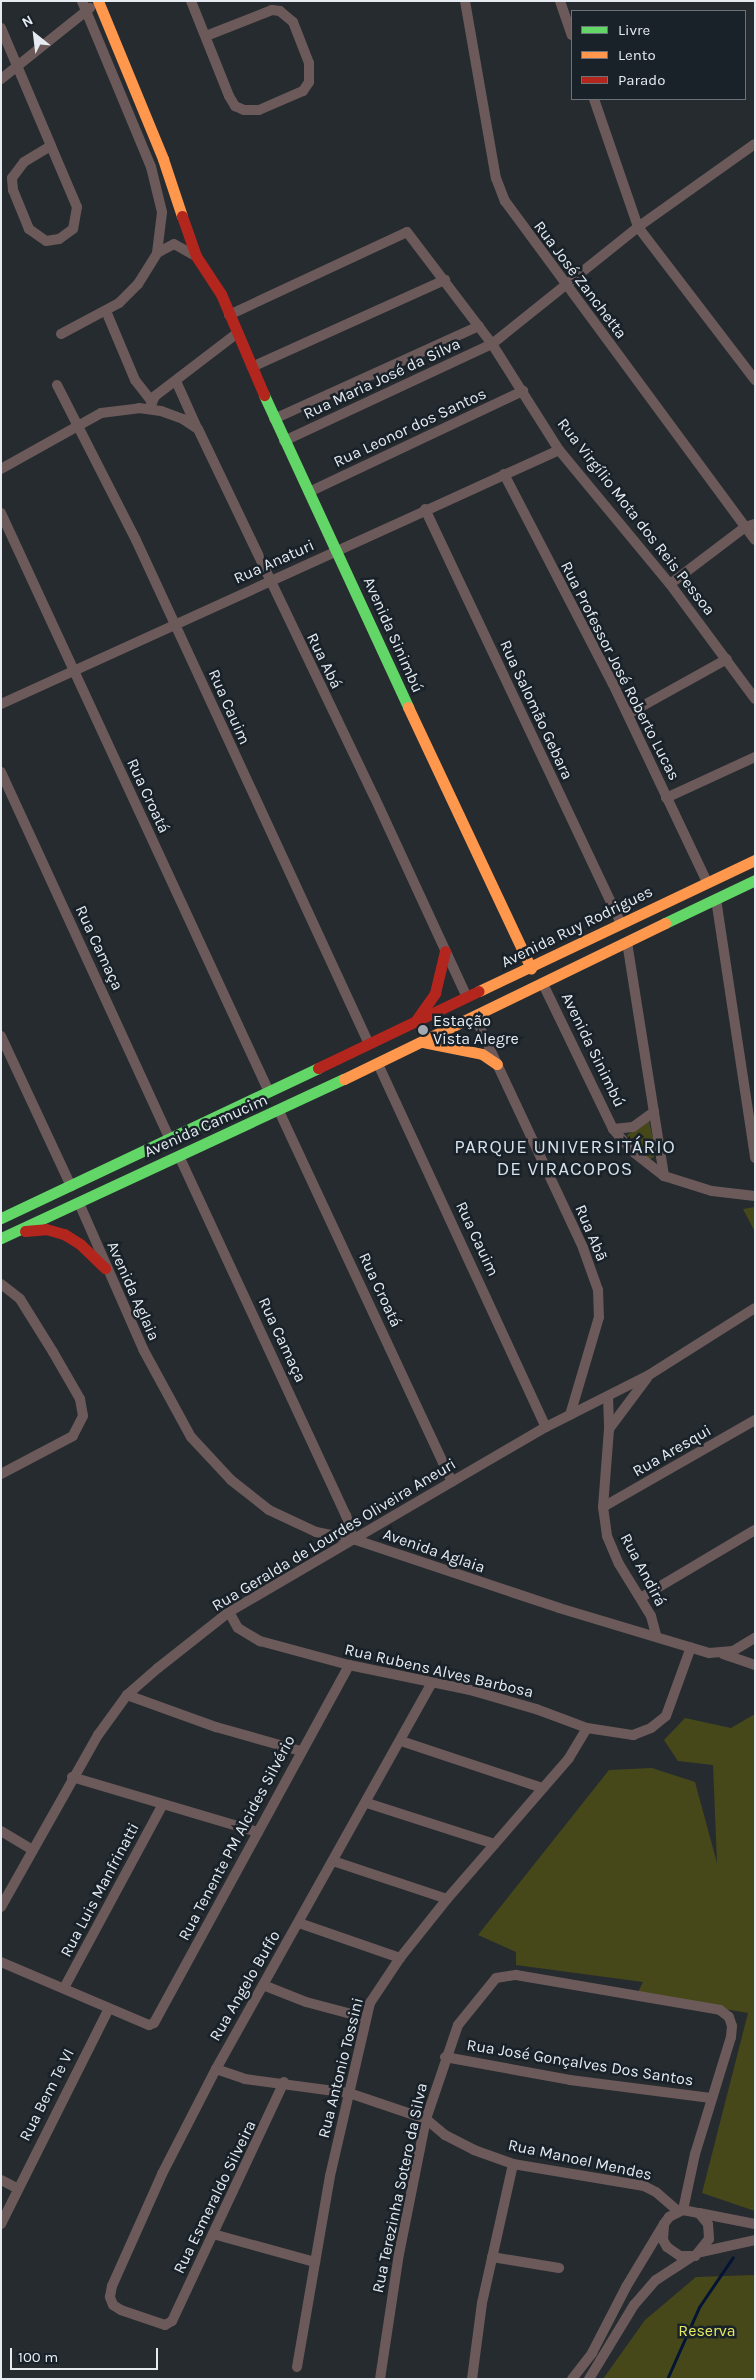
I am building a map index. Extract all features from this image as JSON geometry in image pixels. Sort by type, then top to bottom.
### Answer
[{"type":"main road","name":"Avenida Sinimbú","points":[[98,1],[163,159],[196,256],[220,294],[284,441],[337,550],[531,968],[543,984]]},
{"type":"main road","name":"Avenida Ruy Rodrigues","points":[[413,1023],[755,860]]},
{"type":"main road","points":[[423,1042],[755,880]]},
{"type":"main road","points":[[413,1023],[435,993],[445,951]]},
{"type":"main road","points":[[467,997],[476,1017]]},
{"type":"main road","name":"Avenida Camucim","points":[[4,1217],[169,1137],[269,1092],[413,1023]]},
{"type":"main road","points":[[423,1042],[482,1054],[497,1064]]},
{"type":"main road","name":"Avenida Camucim","points":[[6,1236],[279,1111],[423,1042]]},
{"type":"main road","points":[[269,1092],[279,1111]]},
{"type":"main road","points":[[71,1186],[79,1203]]},
{"type":"main road","points":[[6,1236],[46,1229],[64,1234],[80,1244],[105,1268]]},
{"type":"street","points":[[1,79],[18,67],[84,6],[98,1]]},
{"type":"street","points":[[191,1],[231,101],[244,110],[268,106],[303,91],[309,82],[309,63],[293,22],[280,11],[272,10],[206,36]]},
{"type":"street","name":"Rua José Zanchetta","points":[[465,1],[496,178],[516,221],[750,526],[755,540]]},
{"type":"street","points":[[560,1],[571,32]]},
{"type":"street","points":[[61,334],[106,311],[138,284],[156,253],[162,212],[151,167],[84,6]]},
{"type":"street","points":[[1,28],[77,207],[77,219],[66,235],[46,241],[29,229],[13,190],[12,178],[24,162],[51,146]]},
{"type":"street","points":[[594,100],[638,227],[755,380]]},
{"type":"street","name":"Rua Maria José da Silva","points":[[284,441],[492,344],[638,227],[755,144]]},
{"type":"street","name":"Rua Virgílio Mota dos Reis Pessoa","points":[[229,315],[407,232],[446,280],[492,344],[559,450],[670,584],[755,699]]},
{"type":"street","points":[[156,253],[174,244],[196,256]]},
{"type":"street","points":[[252,367],[446,280]]},
{"type":"street","points":[[106,311],[135,380],[150,406]]},
{"type":"street","points":[[274,419],[479,326]]},
{"type":"street","points":[[150,406],[176,381],[236,334]]},
{"type":"street","name":"Rua Abá","points":[[176,381],[268,580],[374,796],[467,997]]},
{"type":"street","name":"Rua Cauim","points":[[57,385],[176,625],[369,1044]]},
{"type":"street","name":"Rua Leonor dos Santos","points":[[309,492],[523,391]]},
{"type":"street","points":[[1,469],[77,424],[101,413],[150,406],[183,419],[198,429]]},
{"type":"street","name":"Rua Anaturi","points":[[1,704],[176,625],[268,580],[559,450]]},
{"type":"street","name":"Rua Professor José Roberto Lucas","points":[[504,474],[628,714],[707,882]]},
{"type":"street","name":"Rua Salomão Gebara","points":[[425,509],[621,924]]},
{"type":"street","name":"Rua Croatá","points":[[1,513],[269,1092]]},
{"type":"street","points":[[670,584],[750,526]]},
{"type":"street","points":[[628,714],[727,659]]},
{"type":"street","points":[[666,798],[755,757]]},
{"type":"street","name":"Rua Camaça","points":[[1,772],[169,1137]]},
{"type":"street","points":[[716,899],[755,1158]]},
{"type":"street","points":[[627,942],[664,1176]]},
{"type":"street","name":"Avenida Sinimbú","points":[[543,984],[613,1129],[644,1162],[664,1176],[712,1191],[755,1196]]},
{"type":"street","name":"Rua Abã","points":[[476,1017],[583,1248],[598,1290],[599,1317],[570,1415]]},
{"type":"street","points":[[1,1036],[71,1186]]},
{"type":"street","name":"Rua Cauim","points":[[378,1064],[546,1427]]},
{"type":"street","name":"Rua Croatá","points":[[279,1111],[452,1482]]},
{"type":"street","name":"Avenida Sinimbú","points":[[613,1129],[633,1127],[654,1112]]},
{"type":"street","name":"Rua Camaça","points":[[179,1156],[342,1507],[353,1539]]},
{"type":"street","name":"Avenida Aglaia","points":[[79,1203],[105,1268],[166,1396],[191,1437],[209,1458],[270,1510],[316,1532],[353,1539],[559,1608],[755,1665]]},
{"type":"street","points":[[1,1205],[4,1217]]},
{"type":"street","points":[[1,1284],[20,1299],[53,1352],[80,1399],[83,1416],[73,1436],[1,1474]]},
{"type":"street","name":"Rua Geralda de Lourdes Oliveira Aneuri","points":[[1,1907],[72,1777],[127,1695],[229,1612],[546,1427],[649,1375],[755,1308]]},
{"type":"street","points":[[609,1429],[649,1375]]},
{"type":"street","name":"Rua Andirá","points":[[608,1396],[609,1429],[603,1507],[607,1536],[616,1557],[642,1597],[656,1635]]},
{"type":"street","name":"Rua Aresqui","points":[[603,1507],[755,1420]]},
{"type":"street","points":[[642,1597],[755,1530]]},
{"type":"street","name":"Rua Rubens Alves Barbosa","points":[[229,1612],[238,1628],[260,1641],[349,1665],[432,1682],[536,1709],[587,1728],[633,1735],[651,1728],[666,1716],[691,1647]]},
{"type":"street","points":[[722,1654],[755,1638]]},
{"type":"street","name":"Rua Tenente PM Alcides Silvério","points":[[109,2008],[152,2025],[258,1832],[300,1751],[349,1665]]},
{"type":"street","name":"Rua Angelo Buffo","points":[[169,2324],[121,2310],[113,2304],[110,2297],[112,2286],[162,2174],[216,2069],[401,1741],[432,1682]]},
{"type":"street","points":[[127,1695],[216,1727],[300,1751]]},
{"type":"street","name":"Rua Antonio Tossini","points":[[296,2367],[314,2262],[349,2093],[366,2018],[378,1987],[447,1899],[569,1758],[587,1728]]},
{"type":"street","points":[[401,1741],[542,1788]]},
{"type":"street","points":[[72,1777],[162,1806],[258,1832]]},
{"type":"street","points":[[366,1803],[495,1844]]},
{"type":"street","name":"Rua Luis Manfrinatti","points":[[64,1988],[162,1806]]},
{"type":"street","points":[[1,1831],[33,1850]]},
{"type":"street","points":[[333,1861],[447,1899]]},
{"type":"street","points":[[299,1923],[400,1958]]},
{"type":"street","points":[[1,1962],[109,2008]]},
{"type":"street","name":"Rua Terezinha Sotero da Silva","points":[[380,2379],[399,2254],[426,2118],[444,2057],[458,2025],[481,1993],[496,1978],[516,1975],[720,2010],[729,2017],[732,2026],[681,2211]]},
{"type":"street","points":[[264,1985],[306,2002],[366,2018]]},
{"type":"street","name":"Rua Bem Te VI","points":[[1,2224],[17,2188],[109,2008]]},
{"type":"street","name":"Rua José Gonçalves Dos Santos","points":[[444,2057],[570,2080],[711,2098]]},
{"type":"street","name":"Rua Manoel Mendes","points":[[216,2069],[245,2078],[284,2082],[349,2093],[426,2118],[445,2135],[474,2150],[513,2164],[644,2186],[656,2192],[681,2211]]},
{"type":"street","name":"Rua Esmeraldo Silveira","points":[[169,2324],[284,2082]]},
{"type":"street","points":[[472,2379],[482,2303],[513,2164]]},
{"type":"street","points":[[1,2180],[17,2188]]},
{"type":"street","points":[[572,2379],[592,2353],[664,2224],[681,2211],[755,2224]]},
{"type":"street","points":[[589,2379],[634,2305],[656,2280],[698,2254],[710,2232],[699,2213]]},
{"type":"street","points":[[664,2224],[663,2240],[667,2247],[680,2256],[698,2254],[755,2240]]},
{"type":"street","points":[[213,2234],[314,2262]]},
{"type":"street","points":[[492,2257],[559,2268]]},
{"type":"green space","points":[[649,1121],[654,1143],[654,1157],[648,1160],[631,1145],[627,1135]]},
{"type":"green space","points":[[755,1207],[755,1232],[743,1209]]},
{"type":"green space","points":[[755,1714],[755,2211],[702,2193],[748,2013],[637,1994],[643,1982],[516,1965],[516,1952],[478,1935],[609,1770],[652,1768],[695,1782],[717,1863],[713,1765],[678,1761],[664,1740],[685,1718],[731,1728]]},
{"type":"green space","name":"Reserva","points":[[755,2275],[755,2379],[603,2379],[645,2320],[696,2277]]},
{"type":"waterway","points":[[667,2379],[699,2307],[733,2257]]},
{"type":"traffic: fast","points":[[264,395],[408,707]]},
{"type":"traffic: fast","points":[[665,923],[755,880]]},
{"type":"traffic: fast","points":[[1,1218],[318,1068]]},
{"type":"traffic: fast","points":[[1,1238],[344,1079]]},
{"type":"traffic: slow","points":[[98,1],[163,159],[182,216]]},
{"type":"traffic: slow","points":[[408,707],[531,968]]},
{"type":"traffic: slow","points":[[479,991],[755,860]]},
{"type":"traffic: slow","points":[[344,1079],[665,923]]},
{"type":"traffic: slow","points":[[423,1042],[482,1054],[497,1064]]},
{"type":"traffic: jam","points":[[182,216],[196,256],[221,294],[264,395]]},
{"type":"traffic: jam","points":[[417,1019],[435,993],[445,951]]},
{"type":"traffic: jam","points":[[318,1068],[479,991]]},
{"type":"traffic: jam","points":[[25,1231],[46,1229],[64,1234],[80,1244],[105,1268]]},
{"type":"place","name":"Estação Vista Alegre","points":[[423,1030]]},
{"type":"district","name":"PARQUE UNIVERSITÁRIO DE VIRACOPOS","points":[[565,1159]]}]
